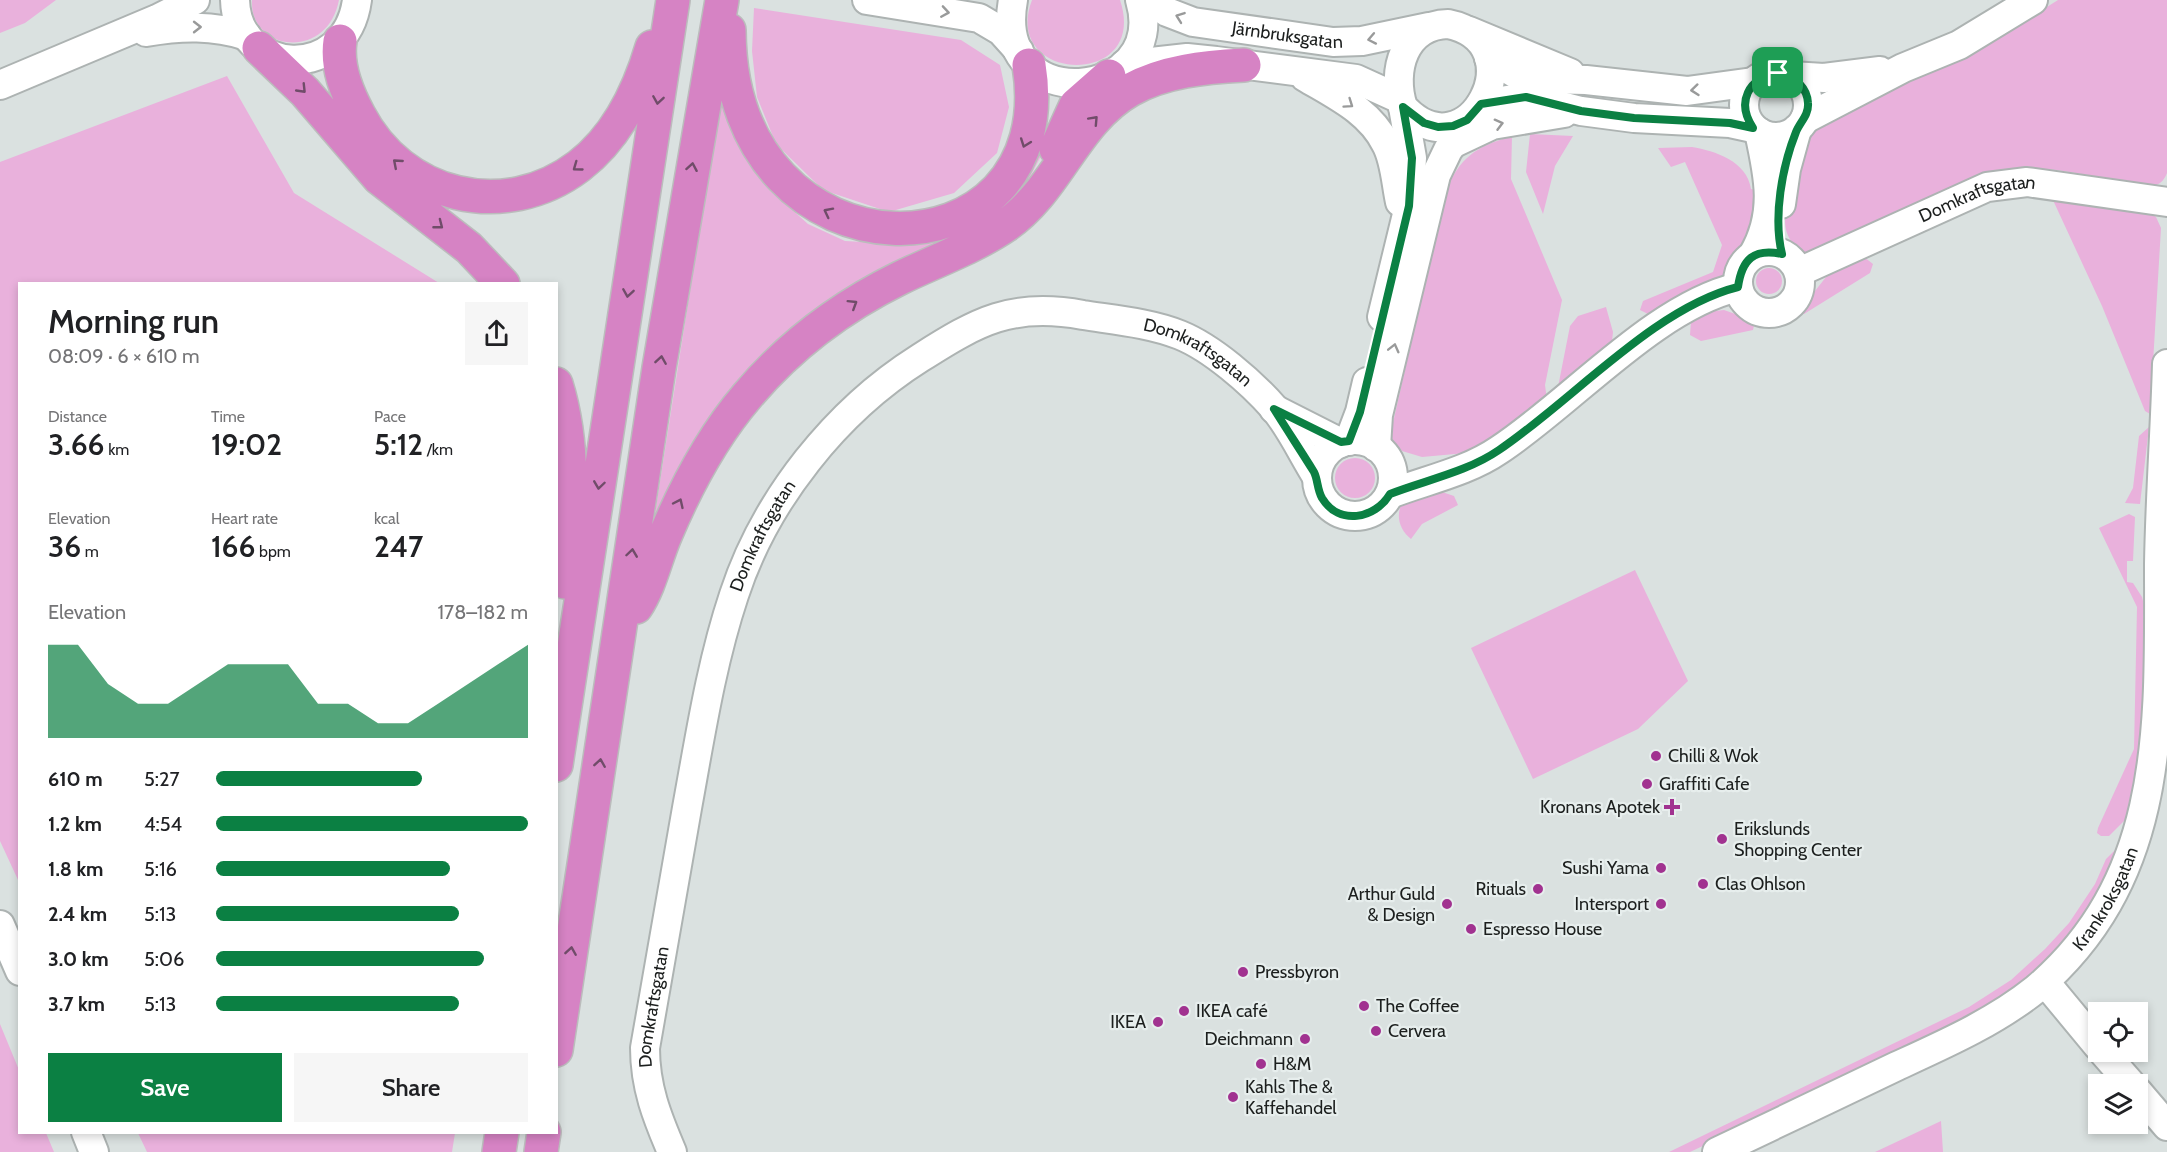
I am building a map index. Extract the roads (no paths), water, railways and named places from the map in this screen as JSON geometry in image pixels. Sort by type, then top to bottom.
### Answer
[{"type":"highway","points":[[350,19],[338,60],[354,107],[367,131],[384,152],[405,170],[436,186],[480,196],[507,196],[533,190],[558,180],[581,165],[600,146],[631,101],[643,75],[658,21],[673,0]]},
{"type":"highway","points":[[558,753],[673,0]]},
{"type":"highway","points":[[558,1037],[686,199],[722,0]]},
{"type":"highway","points":[[731,0],[730,60],[734,87],[753,139],[768,162],[807,201],[855,224],[882,229],[909,229],[935,224],[961,214],[997,188],[1019,160],[1029,136],[1034,109],[1024,58]]},
{"type":"highway","points":[[253,42],[305,92],[379,178],[469,248],[500,282]]},
{"type":"highway","points":[[620,631],[644,595],[673,516],[698,466],[729,419],[765,376],[806,338],[851,305],[1004,226],[1028,208],[1048,185],[1086,129],[1106,107],[1130,90],[1185,71],[1244,65]]},
{"type":"highway","points":[[977,240],[1022,202],[1054,154],[1076,105],[1116,70]]},
{"type":"highway","points":[[558,394],[568,441],[569,488],[560,643],[572,670]]},
{"type":"highway","points":[[499,1152],[502,1134]]},
{"type":"highway","points":[[541,1152],[544,1134]]},
{"type":"street","points":[[0,85],[157,19],[195,0]]},
{"type":"street","points":[[235,0],[237,17],[253,42]]},
{"type":"street","points":[[78,51],[132,35],[188,27],[217,27],[253,42],[278,58],[296,60],[327,52],[350,19],[378,0]]},
{"type":"street","points":[[867,0],[979,18],[1001,31],[1024,58]]},
{"type":"street","points":[[1013,0],[1011,14],[1013,36],[1024,58]]},
{"type":"street","points":[[1116,70],[1135,49],[1141,34],[1143,19],[1140,0]]},
{"type":"street","name":"Järnbruksgatan","points":[[1150,0],[1167,12],[1193,22],[1333,42],[1362,41],[1430,27]]},
{"type":"street","points":[[1401,103],[1424,123],[1438,127],[1453,126],[1467,120],[1478,108],[1505,98],[1526,97],[1581,111],[1634,118],[1730,123],[1779,136],[1903,68],[1959,45],[2033,0]]},
{"type":"street","points":[[1465,29],[1481,42],[1489,58],[1490,87],[1442,162],[1378,415],[1362,445],[1326,454],[1320,463],[1317,477],[1322,499],[1332,509],[1346,516],[1371,513],[1381,506],[1390,494],[1393,473],[1362,445],[1360,412],[1404,219],[1409,206],[1412,158],[1398,76],[1401,57],[1415,36],[1430,27],[1448,24],[1465,29],[1586,80]]},
{"type":"street","name":"Järnbruksgatan","points":[[1024,58],[1053,80],[1070,84],[1091,83],[1116,70],[1187,58],[1300,74],[1356,79],[1401,103]]},
{"type":"street","points":[[1489,58],[1504,69],[1529,77],[1586,80],[1687,91],[1754,82]]},
{"type":"street","points":[[1791,76],[1803,87],[1808,103],[1786,169],[1779,219],[1791,263],[1800,285],[1797,297],[1788,307],[1777,312],[1764,313],[1752,308],[1743,299],[1738,287],[1741,269],[1753,255],[1765,231],[1771,196],[1756,130],[1746,117],[1744,105],[1746,93],[1754,82],[1765,75],[1778,73],[1791,76],[1847,77],[1903,68]]},
{"type":"street","points":[[1300,74],[1346,102],[1376,128],[1387,145],[1404,219]]},
{"type":"street","points":[[1442,162],[1458,140],[1492,125],[1523,118],[1581,111]]},
{"type":"street","name":"Domkraftsgatan","points":[[1791,263],[1987,188],[2027,182],[2167,202]]},
{"type":"street","points":[[1753,255],[1767,251],[1791,263]]},
{"type":"street","points":[[1390,494],[1478,464],[1540,421],[1652,329],[1721,291],[1738,287]]},
{"type":"street","name":"Domkraftsgatan","points":[[672,1152],[652,1107],[645,1070],[645,1048],[712,674],[734,594],[748,560],[761,534],[803,466],[831,434],[868,397],[907,366],[984,321],[1017,311],[1054,309],[1160,328],[1180,335],[1208,351],[1274,409],[1317,477]]},
{"type":"street","name":"Krankroksgatan","points":[[1717,1152],[1945,1044],[1998,1015],[2045,982],[2085,940],[2114,898],[2134,857],[2154,783],[2159,711],[2159,558],[2167,364]]},
{"type":"street","name":"Domkraftsgatan","points":[[1274,409],[1438,476]]},
{"type":"street","points":[[0,925],[18,966]]},
{"type":"street","points":[[2045,982],[2088,1034]]},
{"type":"street","points":[[2112,1062],[2122,1074]]},
{"type":"street","points":[[2148,1104],[2167,1126]]},
{"type":"street","points":[[87,1134],[94,1152]]},
{"type":"place","name":"Chilli & Wok","points":[[1656,756]]},
{"type":"place","name":"Graffiti Cafe","points":[[1647,784]]},
{"type":"place","name":"Kronans Apotek","points":[[1672,807]]},
{"type":"place","name":"Erikslunds Shopping Center","points":[[1722,839]]},
{"type":"place","name":"Sushi Yama","points":[[1661,868]]},
{"type":"place","name":"Clas Ohlson","points":[[1703,884]]},
{"type":"place","name":"Rituals","points":[[1538,889]]},
{"type":"place","name":"Arthur Guld & Design","points":[[1447,904]]},
{"type":"place","name":"Intersport","points":[[1661,904]]},
{"type":"place","name":"Espresso House","points":[[1471,929]]},
{"type":"place","name":"Pressbyron","points":[[1243,972]]},
{"type":"place","name":"The Coffee","points":[[1364,1006]]},
{"type":"place","name":"IKEA café","points":[[1184,1011]]},
{"type":"place","name":"IKEA","points":[[1158,1022]]},
{"type":"place","name":"Cervera","points":[[1376,1031]]},
{"type":"place","name":"Deichmann","points":[[1305,1039]]},
{"type":"place","name":"H&M","points":[[1261,1064]]},
{"type":"place","name":"Kahls The & Kaffehandel","points":[[1233,1097]]}]
